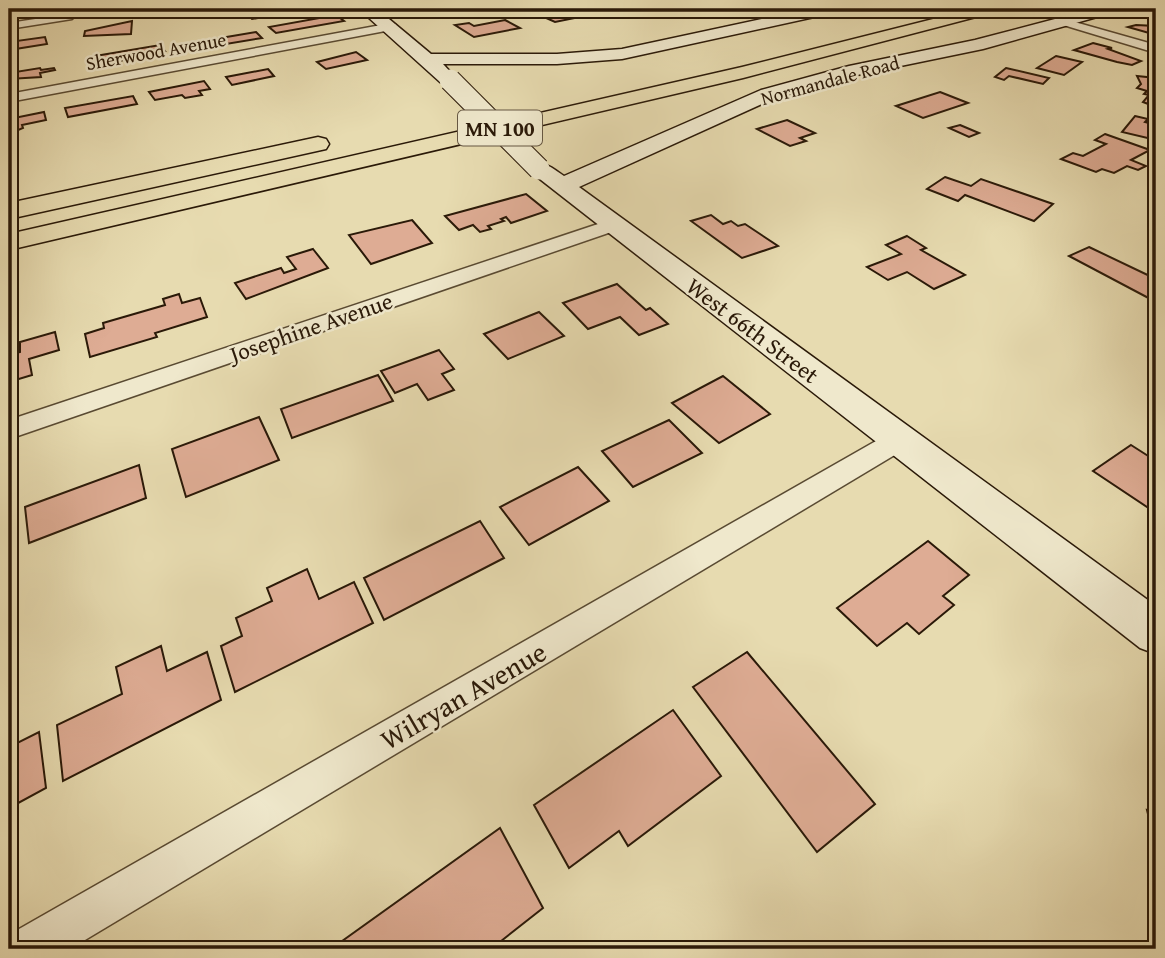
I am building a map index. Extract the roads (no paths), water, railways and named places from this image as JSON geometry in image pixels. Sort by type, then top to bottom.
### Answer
[{"type":"highway","name":"MN 100","points":[[9,242],[743,72],[990,9]]},
{"type":"highway","name":"MN 100","points":[[453,114],[494,106]]},
{"type":"highway","points":[[9,211],[346,138]]},
{"type":"street","name":"West 66th Street","points":[[367,9],[393,27],[428,59],[550,177],[1156,633]]},
{"type":"street","points":[[428,59],[601,56],[828,9]]},
{"type":"street","name":"Normandale Road","points":[[550,177],[768,94],[839,74],[976,45],[1110,9]]},
{"type":"street","points":[[9,26],[68,17]]},
{"type":"street","points":[[1064,22],[1156,49]]},
{"type":"street","name":"Sherwood Avenue","points":[[9,98],[393,27]]},
{"type":"street","name":"Josephine Avenue","points":[[9,430],[613,225]]},
{"type":"street","name":"Wilryan Avenue","points":[[27,949],[899,440]]}]
